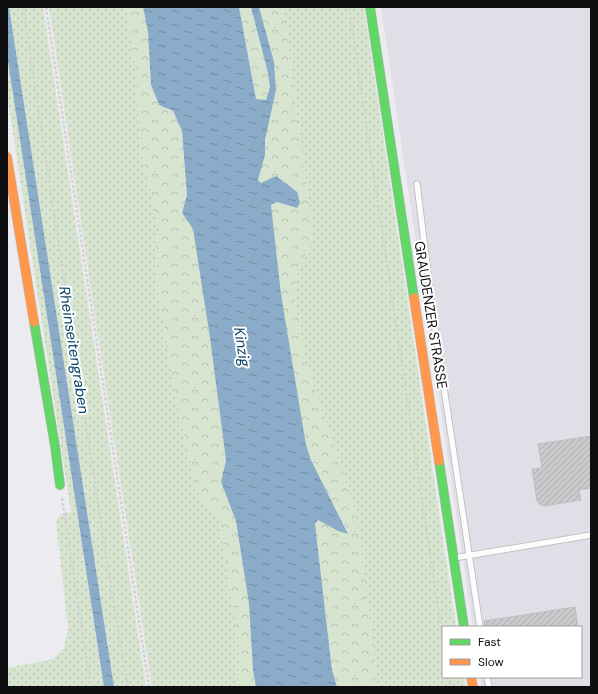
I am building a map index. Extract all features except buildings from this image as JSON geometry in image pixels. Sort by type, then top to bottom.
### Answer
[{"type":"street","name":"GRAUDENZER STRASSE","points":[[370,7],[464,626]]},
{"type":"street","points":[[7,157],[55,446],[60,485]]},
{"type":"lane","points":[[417,184],[434,322],[480,626]]},
{"type":"lane","points":[[454,558],[591,535]]},
{"type":"path","points":[[23,7],[106,557],[128,687]]},
{"type":"path","points":[[46,7],[149,687]]},
{"type":"path","points":[[348,7],[442,635]]},
{"type":"path","points":[[60,485],[91,687]]},
{"type":"shaded area","points":[[381,7],[591,7],[591,687],[482,687],[480,678],[582,678],[582,626],[473,626]]},
{"type":"green space","points":[[9,7],[43,7],[146,687],[114,687]]},
{"type":"green space","points":[[49,7],[126,7],[137,82],[140,147],[156,214],[158,291],[174,389],[196,489],[211,511],[217,512],[218,515],[240,649],[237,687],[152,687]]},
{"type":"green space","points":[[126,7],[143,7],[148,32],[151,85],[158,105],[173,111],[182,131],[187,195],[182,213],[193,229],[210,338],[226,460],[221,482],[236,521],[249,604],[253,670],[256,687],[237,687],[240,649],[218,515],[217,512],[211,511],[205,505],[196,489],[174,389],[158,291],[156,214],[140,147],[137,82]]},
{"type":"green space","points":[[239,7],[251,7],[268,73],[270,87],[266,100],[256,99]]},
{"type":"green space","points":[[259,7],[283,7],[310,213],[311,243],[299,269],[294,295],[304,356],[357,518],[378,687],[337,687],[332,670],[315,524],[318,520],[338,531],[348,533],[311,460],[306,445],[281,294],[271,205],[277,202],[297,208],[258,180],[265,155],[265,140],[276,90],[274,62]]},
{"type":"green space","points":[[283,7],[364,7],[456,626],[442,626],[442,678],[464,678],[465,687],[378,687],[357,518],[304,356],[294,295],[299,269],[311,243],[310,213]]},
{"type":"green space","points":[[7,55],[104,687],[7,687],[7,668],[53,659],[64,648],[68,629],[56,520],[62,514],[71,512],[7,94]]},
{"type":"water","points":[[7,7],[9,7],[114,687],[104,687],[7,55]]},
{"type":"water","name":"Kinzig","points":[[143,7],[239,7],[256,99],[266,100],[270,87],[268,73],[251,7],[259,7],[274,62],[276,90],[265,140],[265,155],[258,180],[261,183],[276,176],[297,192],[300,203],[297,208],[277,202],[271,205],[281,294],[306,445],[311,460],[348,534],[338,531],[318,520],[315,524],[332,670],[337,687],[256,687],[253,670],[249,604],[236,521],[221,482],[226,460],[210,338],[193,229],[182,213],[187,195],[182,131],[173,111],[159,105],[151,85],[148,32]]},
{"type":"traffic: fast","points":[[370,7],[414,298]]},
{"type":"traffic: fast","points":[[34,322],[55,446],[60,485]]},
{"type":"traffic: fast","points":[[439,461],[464,626]]},
{"type":"traffic: slow","points":[[7,157],[34,322]]},
{"type":"traffic: slow","points":[[414,298],[439,461]]},
{"type":"traffic: slow","points":[[471,678],[473,687]]},
{"type":"water label","name":"Rheinseitengraben","points":[[74,350]]}]
